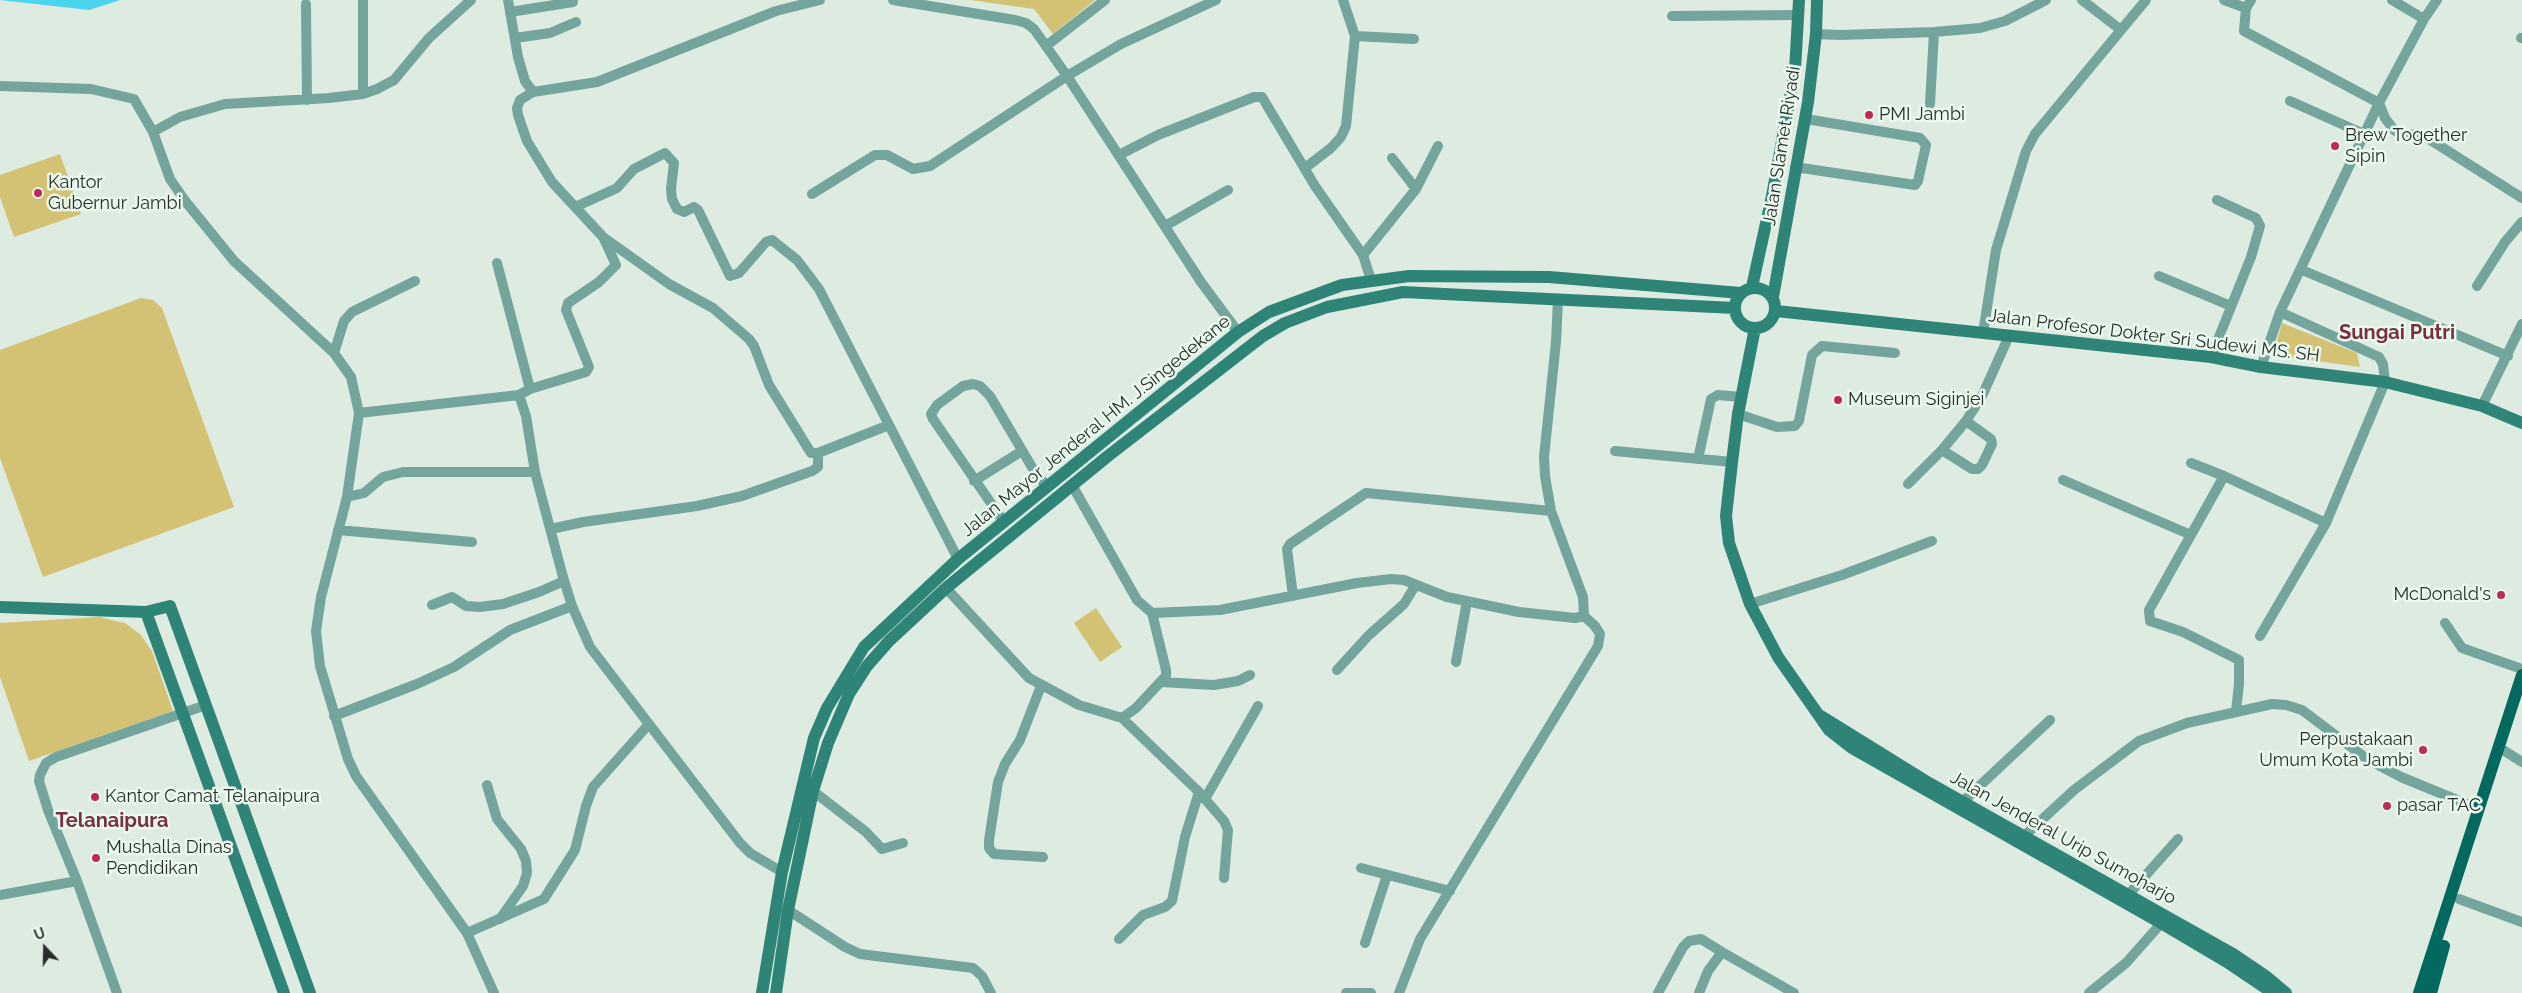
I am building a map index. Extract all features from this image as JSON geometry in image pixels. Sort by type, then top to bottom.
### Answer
[{"type":"main road","name":"Jalan Slamet Riyadi","points":[[1746,290],[1772,196],[1795,70],[1799,0]]},
{"type":"main road","name":"Jalan Slamet Riyadi","points":[[1773,297],[1788,225],[1795,167],[1806,119],[1816,34],[1817,0]]},
{"type":"main road","points":[[1795,70],[1812,74]]},
{"type":"main road","name":"Jalan Mayor Jenderal HM. J.Singedekane","points":[[762,993],[782,872],[805,769],[814,738],[827,708],[864,647],[958,559],[1123,423],[1238,332],[1269,312],[1302,298],[1342,285],[1371,280],[1428,276],[1549,277],[1746,290]]},
{"type":"main road","points":[[1764,289],[1773,297],[1776,311],[1767,325],[1755,328],[1741,322],[1735,308],[1746,290],[1764,289]]},
{"type":"main road","name":"Jalan Mayor Jenderal HM. J.Singedekane","points":[[776,993],[788,910],[813,791],[835,727],[849,694],[867,666],[889,641],[946,588],[1133,436],[1263,336],[1285,323],[1327,307],[1403,292],[1735,308]]},
{"type":"main road","name":"Jalan Profesor Dokter Sri Sudewi MS. SH","points":[[1776,311],[2210,357],[2261,366],[2385,382],[2482,406],[2522,423]]},
{"type":"main road","name":"Jalan Jenderal Urip Sumoharjo","points":[[1755,328],[1738,414],[1732,462],[1726,516],[1729,543],[1750,604],[1778,657],[1802,694],[1821,716],[1829,730],[1839,740],[2164,920],[2233,954],[2267,976],[2286,993]]},
{"type":"main road","points":[[1144,407],[1154,420]]},
{"type":"main road","points":[[1123,423],[1133,436]]},
{"type":"main road","points":[[0,607],[146,612],[170,606],[310,993]]},
{"type":"main road","points":[[146,612],[284,993]]},
{"type":"main road","points":[[2431,993],[2459,899],[2480,815],[2522,675]]},
{"type":"main road","points":[[2419,993],[2522,696]]},
{"type":"main road","name":"Jalan Jenderal Urip Sumoharjo","points":[[2020,839],[2128,894],[2273,993]]},
{"type":"street","points":[[363,0],[363,94]]},
{"type":"street","points":[[154,132],[180,117],[225,104],[307,100],[363,94],[394,80],[429,38],[471,0]]},
{"type":"street","points":[[508,0],[525,81],[533,92]]},
{"type":"street","points":[[820,0],[768,14],[596,82],[533,92],[520,100],[517,108],[527,141],[552,182],[604,237],[669,284],[713,308],[736,326],[754,346],[768,385],[779,398],[811,453],[818,453],[889,425]]},
{"type":"street","points":[[893,0],[1026,23],[1034,29],[1238,332]]},
{"type":"street","points":[[1046,46],[1105,0]]},
{"type":"street","points":[[812,194],[875,155],[887,155],[913,169],[930,166],[1067,76],[1121,44],[1216,0]]},
{"type":"street","points":[[1305,168],[1331,148],[1341,137],[1346,126],[1355,36],[1343,0]]},
{"type":"street","points":[[1816,34],[1934,32],[1980,28],[2005,21],[2046,0]]},
{"type":"street","points":[[2082,0],[2121,30]]},
{"type":"street","points":[[1983,333],[1996,250],[2026,151],[2035,134],[2146,0]]},
{"type":"street","points":[[2224,0],[2248,4],[2244,31],[2379,103],[2385,118],[2394,130],[2402,135],[2421,134],[2522,198]]},
{"type":"street","points":[[2392,0],[2424,18]]},
{"type":"street","points":[[2261,366],[2280,312],[2302,270],[2364,134],[2424,18],[2437,0]]},
{"type":"street","points":[[510,12],[573,2]]},
{"type":"street","points":[[306,4],[307,100]]},
{"type":"street","points":[[1672,16],[1799,16]]},
{"type":"street","points":[[515,38],[550,33],[576,22]]},
{"type":"street","points":[[1930,104],[1934,32]]},
{"type":"street","points":[[1355,36],[1414,39]]},
{"type":"street","points":[[0,86],[91,89],[134,99],[154,132],[170,179],[186,202],[234,261],[334,352],[351,377],[359,412],[347,497],[321,597],[316,631],[320,666],[348,759],[356,776],[467,933],[494,993]]},
{"type":"street","points":[[1119,155],[1158,135],[1262,97],[1305,168],[1363,255],[1371,280]]},
{"type":"street","points":[[2290,101],[2364,134]]},
{"type":"street","points":[[1795,167],[1912,185],[1918,183],[1926,145],[1920,138],[1806,119]]},
{"type":"street","points":[[1363,255],[1416,189],[1438,146]]},
{"type":"street","points":[[576,207],[617,188],[634,169],[665,153],[674,163],[671,189],[674,204],[679,212],[694,207],[698,210],[730,276],[739,274],[766,242],[772,240],[804,267],[819,289],[958,559]]},
{"type":"street","points":[[1392,158],[1416,189]]},
{"type":"street","points":[[1165,226],[1228,190]]},
{"type":"street","points":[[2210,357],[2260,226],[2256,218],[2217,200]]},
{"type":"street","points":[[2477,286],[2505,242],[2522,222]]},
{"type":"street","points":[[359,412],[519,396],[530,389],[586,372],[589,367],[566,310],[568,303],[599,282],[616,265],[604,237]]},
{"type":"street","points":[[497,263],[530,389]]},
{"type":"street","points":[[2302,270],[2508,356]]},
{"type":"street","points":[[2159,276],[2231,306]]},
{"type":"street","points":[[334,352],[344,321],[352,312],[415,281]]},
{"type":"street","points":[[1400,993],[1420,939],[1598,646],[1600,634],[1596,626],[1584,616],[1583,597],[1551,511],[1544,465],[1556,342],[1558,300]]},
{"type":"street","points":[[2260,636],[2326,523],[2385,382],[2383,364],[2379,357],[2280,312]]},
{"type":"street","points":[[2482,406],[2522,324]]},
{"type":"street","points":[[1908,484],[1942,450],[1966,421],[1982,396],[2008,336]]},
{"type":"street","points":[[1738,414],[1784,428],[1796,424],[1812,355],[1822,346],[1895,352]]},
{"type":"street","points":[[1004,522],[974,481],[931,414],[938,405],[963,386],[973,384],[980,386],[990,396],[1036,474],[1047,486]]},
{"type":"street","points":[[1698,459],[1711,399],[1718,395],[1741,397]]},
{"type":"street","points":[[519,396],[526,416],[535,472],[564,580],[572,606],[590,647],[740,843],[750,853],[782,872]]},
{"type":"street","points":[[1942,450],[1972,469],[1978,469],[1982,465],[1992,444],[1992,439],[1966,421]]},
{"type":"street","points":[[974,481],[1022,451]]},
{"type":"street","points":[[1615,451],[1732,462]]},
{"type":"street","points":[[551,529],[583,522],[697,506],[742,496],[812,472],[818,467],[818,453]]},
{"type":"street","points":[[2191,463],[2224,476],[2326,523]]},
{"type":"street","points":[[347,497],[364,494],[383,477],[403,472],[535,472]]},
{"type":"street","points":[[2224,476],[2149,610],[2150,622],[2183,632],[2239,660],[2236,711]]},
{"type":"street","points":[[2063,480],[2191,535]]},
{"type":"street","points":[[1072,485],[1137,600],[1152,613],[1166,670],[1161,682],[1122,718]]},
{"type":"street","points":[[1293,596],[1287,549],[1290,544],[1366,493],[1551,511]]},
{"type":"street","points":[[338,530],[472,542]]},
{"type":"street","points":[[1750,604],[1842,575],[1932,541]]},
{"type":"street","points":[[432,605],[452,596],[466,606],[480,607],[504,604],[539,592],[564,580]]},
{"type":"street","points":[[1152,613],[1220,610],[1380,580],[1404,580],[1415,586],[1467,601],[1519,612],[1575,618],[1584,616]]},
{"type":"street","points":[[1337,670],[1369,635],[1404,604],[1415,586]]},
{"type":"street","points":[[946,588],[1019,670],[1041,686],[1079,705],[1122,718],[1202,795],[1224,821],[1228,830],[1224,878]]},
{"type":"street","points":[[1456,662],[1467,601]]},
{"type":"street","points":[[334,716],[417,684],[454,667],[510,630],[572,606]]},
{"type":"street","points":[[2445,623],[2462,648],[2522,669]]},
{"type":"street","points":[[1161,682],[1214,685],[1238,681],[1250,675]]},
{"type":"street","points":[[1041,686],[1020,740],[1005,764],[998,782],[989,848],[994,854],[1043,857]]},
{"type":"street","points":[[2020,839],[2074,790],[2139,741],[2187,723],[2272,704],[2286,705],[2302,710],[2367,759],[2401,778],[2480,815]]},
{"type":"street","points":[[115,993],[77,881],[48,810],[39,781],[43,767],[56,757],[206,705]]},
{"type":"street","points":[[1120,939],[1143,915],[1165,907],[1172,901],[1185,838],[1202,795],[1258,706]]},
{"type":"street","points":[[1959,805],[2050,720]]},
{"type":"street","points":[[467,933],[544,899],[575,850],[586,806],[593,787],[649,724]]},
{"type":"street","points":[[2503,750],[2522,762]]},
{"type":"street","points":[[487,785],[497,819],[521,849],[526,861],[527,873],[523,886],[499,920]]},
{"type":"street","points":[[813,791],[866,832],[882,849],[903,843]]},
{"type":"street","points":[[2128,894],[2178,839]]},
{"type":"street","points":[[1361,868],[1450,891]]},
{"type":"street","points":[[1365,943],[1387,875]]},
{"type":"street","points":[[0,895],[77,881]]},
{"type":"street","points":[[2459,899],[2522,922]]},
{"type":"street","points":[[788,910],[845,947],[860,954],[973,968],[982,976],[991,993]]},
{"type":"street","points":[[2089,993],[2126,963],[2164,920]]},
{"type":"street","points":[[1658,993],[1683,947],[1689,941],[1701,939],[1794,993]]},
{"type":"street","points":[[1699,993],[1708,971],[1722,952]]},
{"type":"street","points":[[1346,993],[1371,993]]},
{"type":"shaded area","points":[[970,0],[1095,0],[1053,34],[1034,9]]},
{"type":"shaded area","points":[[60,154],[81,214],[14,237],[0,197],[0,175]]},
{"type":"shaded area","points":[[141,298],[153,300],[162,308],[234,507],[43,577],[0,458],[0,350]]},
{"type":"shaded area","points":[[2282,323],[2357,353],[2360,367],[2273,355]]},
{"type":"shaded area","points":[[1096,608],[1122,647],[1100,662],[1074,623]]},
{"type":"shaded area","points":[[99,617],[125,623],[141,635],[152,651],[173,711],[29,761],[0,677],[0,623]]},
{"type":"water","points":[[0,0],[120,0],[89,10]]},
{"type":"place","name":"PMI Jambi","points":[[1869,115]]},
{"type":"place","name":"Brew Together Sipin","points":[[2335,146]]},
{"type":"place","name":"Kantor Gubernur Jambi","points":[[38,193]]},
{"type":"place","name":"Museum Siginjei","points":[[1838,400]]},
{"type":"place","name":"McDonald's","points":[[2501,595]]},
{"type":"place","name":"Perpustakaan Umum Kota Jambi","points":[[2423,750]]},
{"type":"place","name":"Kantor Camat Telanaipura","points":[[95,797]]},
{"type":"place","name":"pasar TAC","points":[[2387,806]]},
{"type":"place","name":"Mushalla Dinas Pendidikan","points":[[96,858]]},
{"type":"district","name":"Sungai Putri","points":[[2397,333]]},
{"type":"district","name":"Telanaipura","points":[[112,821]]}]
